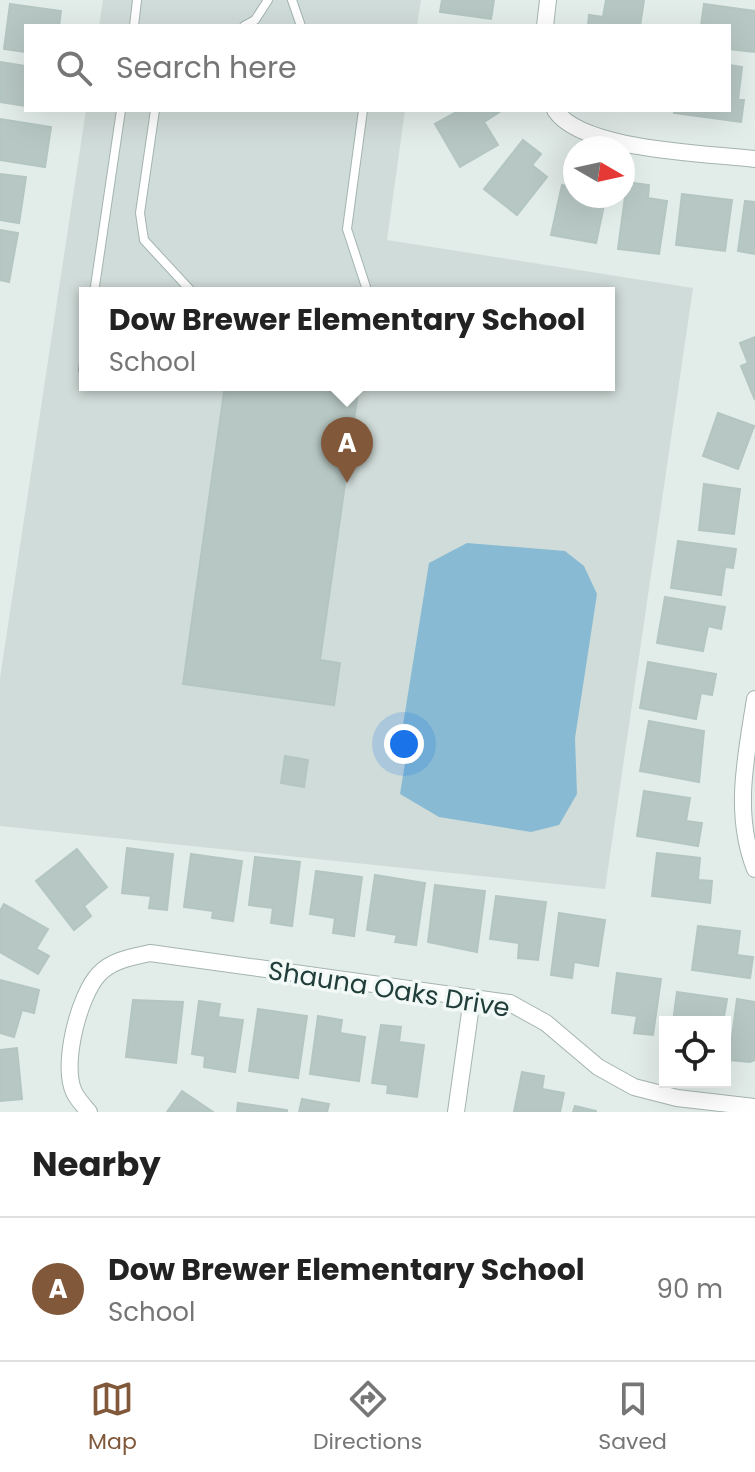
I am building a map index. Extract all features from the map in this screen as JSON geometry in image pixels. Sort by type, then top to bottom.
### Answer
[{"type":"street","points":[[545,24],[548,0]]},
{"type":"street","points":[[557,112],[573,130],[599,139],[755,159]]},
{"type":"street","points":[[755,699],[741,793],[746,846],[755,869]]},
{"type":"street","name":"Shauna Oaks Drive","points":[[89,1112],[73,1091],[71,1056],[80,1005],[99,974],[120,960],[150,953],[510,1003],[546,1023],[598,1067],[634,1087],[677,1098],[755,1107]]},
{"type":"street","points":[[456,1112],[472,998]]},
{"type":"lane","points":[[134,24],[137,0]]},
{"type":"lane","points":[[248,24],[255,20],[268,0]]},
{"type":"lane","points":[[292,0],[300,24]]},
{"type":"lane","points":[[95,287],[121,112]]},
{"type":"lane","points":[[155,112],[140,213],[144,240],[187,287]]},
{"type":"lane","points":[[363,112],[347,229],[366,287]]},
{"type":"shaded area","points":[[103,0],[421,0],[417,24],[99,24]]},
{"type":"shaded area","points":[[86,112],[405,112],[387,240],[693,288],[605,889],[0,826],[0,678]]},
{"type":"water","points":[[467,543],[565,551],[584,566],[597,594],[575,738],[577,794],[559,825],[531,832],[439,817],[400,794],[407,751],[402,731],[429,563]]},
{"type":"building","points":[[442,0],[494,0],[491,19],[440,12]]},
{"type":"building","points":[[606,0],[644,0],[640,24],[588,24],[589,15],[603,17]]},
{"type":"building","points":[[10,4],[61,11],[59,24],[24,24],[24,52],[4,49]]},
{"type":"building","points":[[704,4],[755,11],[755,52],[731,49],[731,24],[701,24]]},
{"type":"building","points":[[0,62],[24,66],[24,106],[0,102]]},
{"type":"building","points":[[731,65],[742,67],[738,100],[744,100],[741,122],[674,113],[731,112]]},
{"type":"building","points":[[456,112],[499,112],[484,122],[498,145],[460,167],[435,124]]},
{"type":"building","points":[[0,119],[51,127],[45,167],[0,160]]},
{"type":"building","points":[[523,140],[541,154],[532,165],[547,177],[517,215],[484,189]]},
{"type":"building","points":[[0,174],[26,177],[19,223],[0,220]]},
{"type":"building","points":[[635,183],[649,185],[648,198],[667,201],[659,254],[618,249],[624,208],[635,208]]},
{"type":"building","points":[[562,185],[563,208],[603,208],[596,243],[551,235]]},
{"type":"building","points":[[682,194],[732,200],[725,251],[676,245]]},
{"type":"building","points":[[745,201],[755,202],[755,254],[738,251]]},
{"type":"building","points":[[0,230],[18,233],[9,282],[0,280]]},
{"type":"building","points":[[755,337],[755,400],[741,366],[748,363],[740,343]]},
{"type":"building","points":[[224,391],[358,391],[320,660],[340,663],[334,705],[183,684]]},
{"type":"building","points":[[718,413],[754,426],[738,469],[703,456]]},
{"type":"building","points":[[704,484],[740,489],[734,534],[699,530]]},
{"type":"building","points":[[678,541],[736,549],[733,568],[725,567],[721,595],[671,588]]},
{"type":"building","points":[[665,597],[725,607],[721,629],[708,626],[703,651],[657,643]]},
{"type":"building","points":[[648,662],[716,674],[712,695],[701,693],[696,719],[640,708]]},
{"type":"building","points":[[649,721],[704,731],[699,782],[640,771]]},
{"type":"building","points":[[285,756],[308,760],[304,787],[281,783]]},
{"type":"building","points":[[644,791],[690,798],[686,821],[702,823],[698,846],[637,836]]},
{"type":"building","points":[[127,848],[173,854],[167,910],[149,908],[151,896],[122,893]]},
{"type":"building","points":[[77,849],[107,887],[84,906],[91,916],[74,930],[36,881]]},
{"type":"building","points":[[657,853],[700,858],[698,880],[712,881],[710,903],[652,896]]},
{"type":"building","points":[[191,854],[242,861],[233,921],[212,918],[213,911],[184,907]]},
{"type":"building","points":[[255,857],[300,862],[292,926],[271,923],[273,908],[249,905]]},
{"type":"building","points":[[316,871],[362,877],[354,936],[333,933],[335,918],[310,914]]},
{"type":"building","points":[[375,875],[425,883],[416,945],[395,942],[397,935],[367,930]]},
{"type":"building","points":[[435,885],[485,891],[477,952],[428,942]]},
{"type":"building","points":[[496,896],[546,902],[538,960],[518,958],[519,943],[490,939]]},
{"type":"building","points":[[4,904],[48,929],[36,949],[49,956],[38,974],[0,952],[0,911]]},
{"type":"building","points":[[559,913],[605,920],[598,966],[574,962],[572,978],[551,975]]},
{"type":"building","points":[[698,926],[740,931],[737,955],[753,957],[750,978],[692,970]]},
{"type":"building","points":[[617,973],[661,979],[653,1035],[634,1033],[637,1016],[612,1013]]},
{"type":"building","points":[[0,980],[39,990],[34,1013],[22,1010],[14,1037],[0,1033]]},
{"type":"building","points":[[677,992],[727,999],[724,1016],[674,1016]]},
{"type":"building","points":[[737,999],[755,1002],[755,1060],[731,1060]]},
{"type":"building","points":[[133,1000],[183,1002],[176,1063],[126,1057]]},
{"type":"building","points":[[199,1001],[220,1004],[218,1017],[243,1020],[235,1072],[204,1067],[205,1056],[192,1054]]},
{"type":"building","points":[[258,1009],[307,1016],[298,1078],[249,1071]]},
{"type":"building","points":[[318,1016],[342,1020],[340,1033],[365,1037],[359,1081],[310,1074]]},
{"type":"building","points":[[381,1025],[401,1027],[399,1042],[424,1045],[417,1097],[387,1093],[388,1085],[372,1083]]},
{"type":"building","points":[[17,1048],[22,1099],[0,1101],[0,1050]]},
{"type":"building","points":[[522,1072],[544,1076],[542,1089],[564,1093],[560,1112],[514,1112]]},
{"type":"building","points":[[182,1091],[213,1112],[167,1112]]},
{"type":"building","points":[[302,1099],[329,1104],[327,1112],[299,1112]]},
{"type":"building","points":[[238,1103],[287,1110],[287,1112],[237,1112]]},
{"type":"building","points":[[575,1106],[596,1111],[596,1112],[573,1112]]},
{"type":"place","name":"Dow Brewer Elementary School","points":[[347,483]]}]
